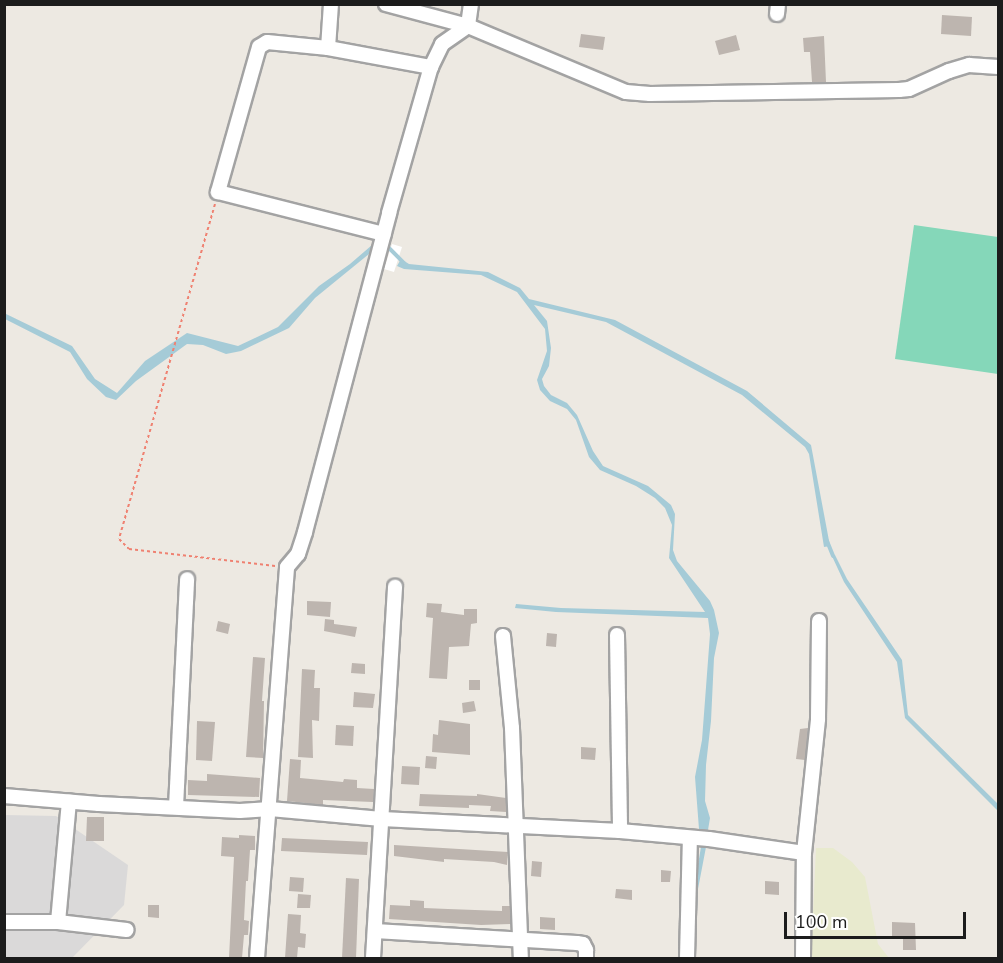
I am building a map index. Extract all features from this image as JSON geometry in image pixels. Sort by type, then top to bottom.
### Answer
[{"type":"street","points":[[328,48],[331,4]]},
{"type":"street","points":[[386,4],[468,26],[610,87],[650,94],[899,90],[909,89],[949,70],[969,65],[999,67]]},
{"type":"street","points":[[468,26],[471,4]]},
{"type":"street","points":[[257,958],[287,567],[298,554],[431,67],[442,44],[451,35],[468,26]]},
{"type":"street","points":[[383,239],[218,192],[259,47],[267,42],[328,48],[431,67]]},
{"type":"street","points":[[176,807],[187,579]]},
{"type":"street","points":[[373,958],[395,587]]},
{"type":"street","points":[[803,958],[804,853],[818,719],[819,621]]},
{"type":"street","points":[[617,635],[620,831]]},
{"type":"street","points":[[503,636],[512,728],[520,958]]},
{"type":"street","points":[[4,796],[69,802],[240,811],[270,809],[382,819],[620,831],[804,853]]},
{"type":"street","points":[[58,922],[69,802]]},
{"type":"street","points":[[687,958],[699,839]]},
{"type":"street","points":[[4,922],[58,922],[127,930]]},
{"type":"street","points":[[375,931],[583,944],[586,958]]},
{"type":"path","points":[[218,192],[119,539],[129,549],[287,567]]},
{"type":"shaded area","points":[[5,815],[56,816],[128,865],[124,905],[72,958],[5,958]]},
{"type":"green space","points":[[914,225],[998,237],[998,374],[895,359]]},
{"type":"green space","points":[[816,848],[833,848],[852,862],[865,877],[878,944],[889,958],[811,958]]},
{"type":"water","points":[[379,239],[380,245],[315,298],[289,328],[241,351],[226,354],[203,345],[187,344],[136,381],[116,400],[106,397],[87,379],[70,352],[5,319],[4,313],[72,346],[95,379],[117,393],[145,361],[187,333],[238,346],[278,327],[319,286]]},
{"type":"water","points":[[401,259],[409,264],[488,272],[520,288],[529,299],[615,320],[747,391],[811,445],[830,546],[824,547],[809,454],[805,447],[742,395],[606,322],[534,305],[547,321],[551,348],[549,366],[542,379],[544,386],[551,395],[567,403],[577,415],[593,451],[603,466],[648,486],[671,505],[675,514],[673,550],[677,561],[710,601],[714,610],[719,633],[714,658],[706,765],[705,801],[710,818],[708,830],[699,829],[695,777],[702,740],[710,634],[708,618],[556,612],[515,608],[516,604],[561,608],[705,612],[669,558],[672,525],[665,508],[655,498],[636,486],[600,470],[589,457],[576,420],[567,409],[550,401],[540,390],[537,380],[547,351],[545,329],[517,292],[481,275],[404,269],[397,266]]},
{"type":"water","points":[[831,554],[835,555],[847,579],[902,660],[908,715],[998,804],[998,811],[905,718],[897,662],[844,582]]},
{"type":"water","points":[[701,847],[706,847],[698,889],[695,958],[692,958],[694,888]]},
{"type":"pier","points":[[392,244],[402,247],[394,272],[384,269]]},
{"type":"building","points":[[942,15],[972,17],[971,36],[941,34]]},
{"type":"building","points":[[581,34],[605,37],[603,50],[579,47]]},
{"type":"building","points":[[736,35],[740,50],[719,55],[715,41]]},
{"type":"building","points":[[824,36],[826,82],[812,82],[810,52],[804,52],[803,38]]},
{"type":"building","points":[[307,601],[331,602],[330,617],[307,615]]},
{"type":"building","points":[[427,603],[442,604],[441,612],[464,615],[464,609],[477,609],[477,623],[471,624],[469,646],[449,647],[447,679],[429,678],[433,618],[426,617]]},
{"type":"building","points":[[325,619],[334,620],[334,624],[357,627],[355,637],[324,631]]},
{"type":"building","points":[[218,621],[230,624],[228,634],[216,631]]},
{"type":"building","points":[[547,633],[557,634],[556,647],[546,646]]},
{"type":"building","points":[[253,657],[265,658],[262,701],[264,701],[263,758],[246,757]]},
{"type":"building","points":[[352,663],[365,664],[365,674],[351,673]]},
{"type":"building","points":[[302,669],[315,670],[314,688],[320,688],[319,721],[312,720],[313,758],[298,757]]},
{"type":"building","points":[[469,680],[480,680],[480,690],[469,690]]},
{"type":"building","points":[[354,692],[375,694],[373,708],[353,707]]},
{"type":"building","points":[[474,701],[476,711],[463,713],[462,703]]},
{"type":"building","points":[[439,720],[470,724],[470,755],[432,752],[433,734],[438,735]]},
{"type":"building","points":[[197,721],[215,722],[212,761],[196,760]]},
{"type":"building","points":[[336,725],[354,726],[353,746],[335,745]]},
{"type":"building","points":[[808,728],[805,760],[796,759],[800,729]]},
{"type":"building","points":[[581,747],[596,748],[595,760],[581,759]]},
{"type":"building","points":[[426,756],[437,757],[436,769],[425,768]]},
{"type":"building","points":[[290,759],[301,760],[300,778],[343,782],[344,779],[357,780],[357,788],[374,789],[373,802],[323,800],[323,805],[287,801]]},
{"type":"building","points":[[402,766],[420,767],[419,785],[401,784]]},
{"type":"building","points":[[207,774],[260,778],[259,797],[188,795],[188,780],[207,781]]},
{"type":"building","points":[[420,794],[477,796],[477,794],[506,798],[506,812],[490,811],[491,806],[469,805],[469,808],[419,806]]},
{"type":"building","points":[[87,817],[104,817],[104,841],[86,841]]},
{"type":"building","points":[[239,835],[255,836],[255,850],[250,850],[248,881],[246,881],[244,920],[249,921],[248,935],[244,935],[242,958],[229,958],[234,857],[221,856],[222,837],[239,838]]},
{"type":"building","points":[[282,838],[368,842],[367,855],[281,851]]},
{"type":"building","points":[[394,845],[508,852],[507,865],[444,859],[444,862],[394,856]]},
{"type":"building","points":[[532,861],[542,862],[541,877],[531,876]]},
{"type":"building","points":[[661,870],[671,871],[670,882],[661,882]]},
{"type":"building","points":[[290,877],[304,878],[303,892],[289,891]]},
{"type":"building","points":[[346,878],[359,879],[356,958],[342,958]]},
{"type":"building","points":[[765,881],[779,882],[779,895],[765,894]]},
{"type":"building","points":[[616,889],[632,890],[632,900],[615,898]]},
{"type":"building","points":[[298,894],[311,895],[310,908],[297,908]]},
{"type":"building","points":[[410,900],[424,901],[424,908],[502,911],[502,906],[510,906],[511,924],[481,925],[389,919],[390,905],[410,906]]},
{"type":"building","points":[[148,905],[159,905],[159,918],[148,917]]},
{"type":"building","points":[[288,914],[301,915],[300,933],[306,934],[305,948],[298,947],[297,958],[285,958]]},
{"type":"building","points":[[540,917],[555,918],[555,930],[540,929]]},
{"type":"building","points":[[892,922],[915,923],[916,950],[903,950],[903,936],[892,936]]},
{"type":"waterway","points":[[384,243],[404,263]]},
{"type":"waterway","points":[[827,541],[833,556]]}]
